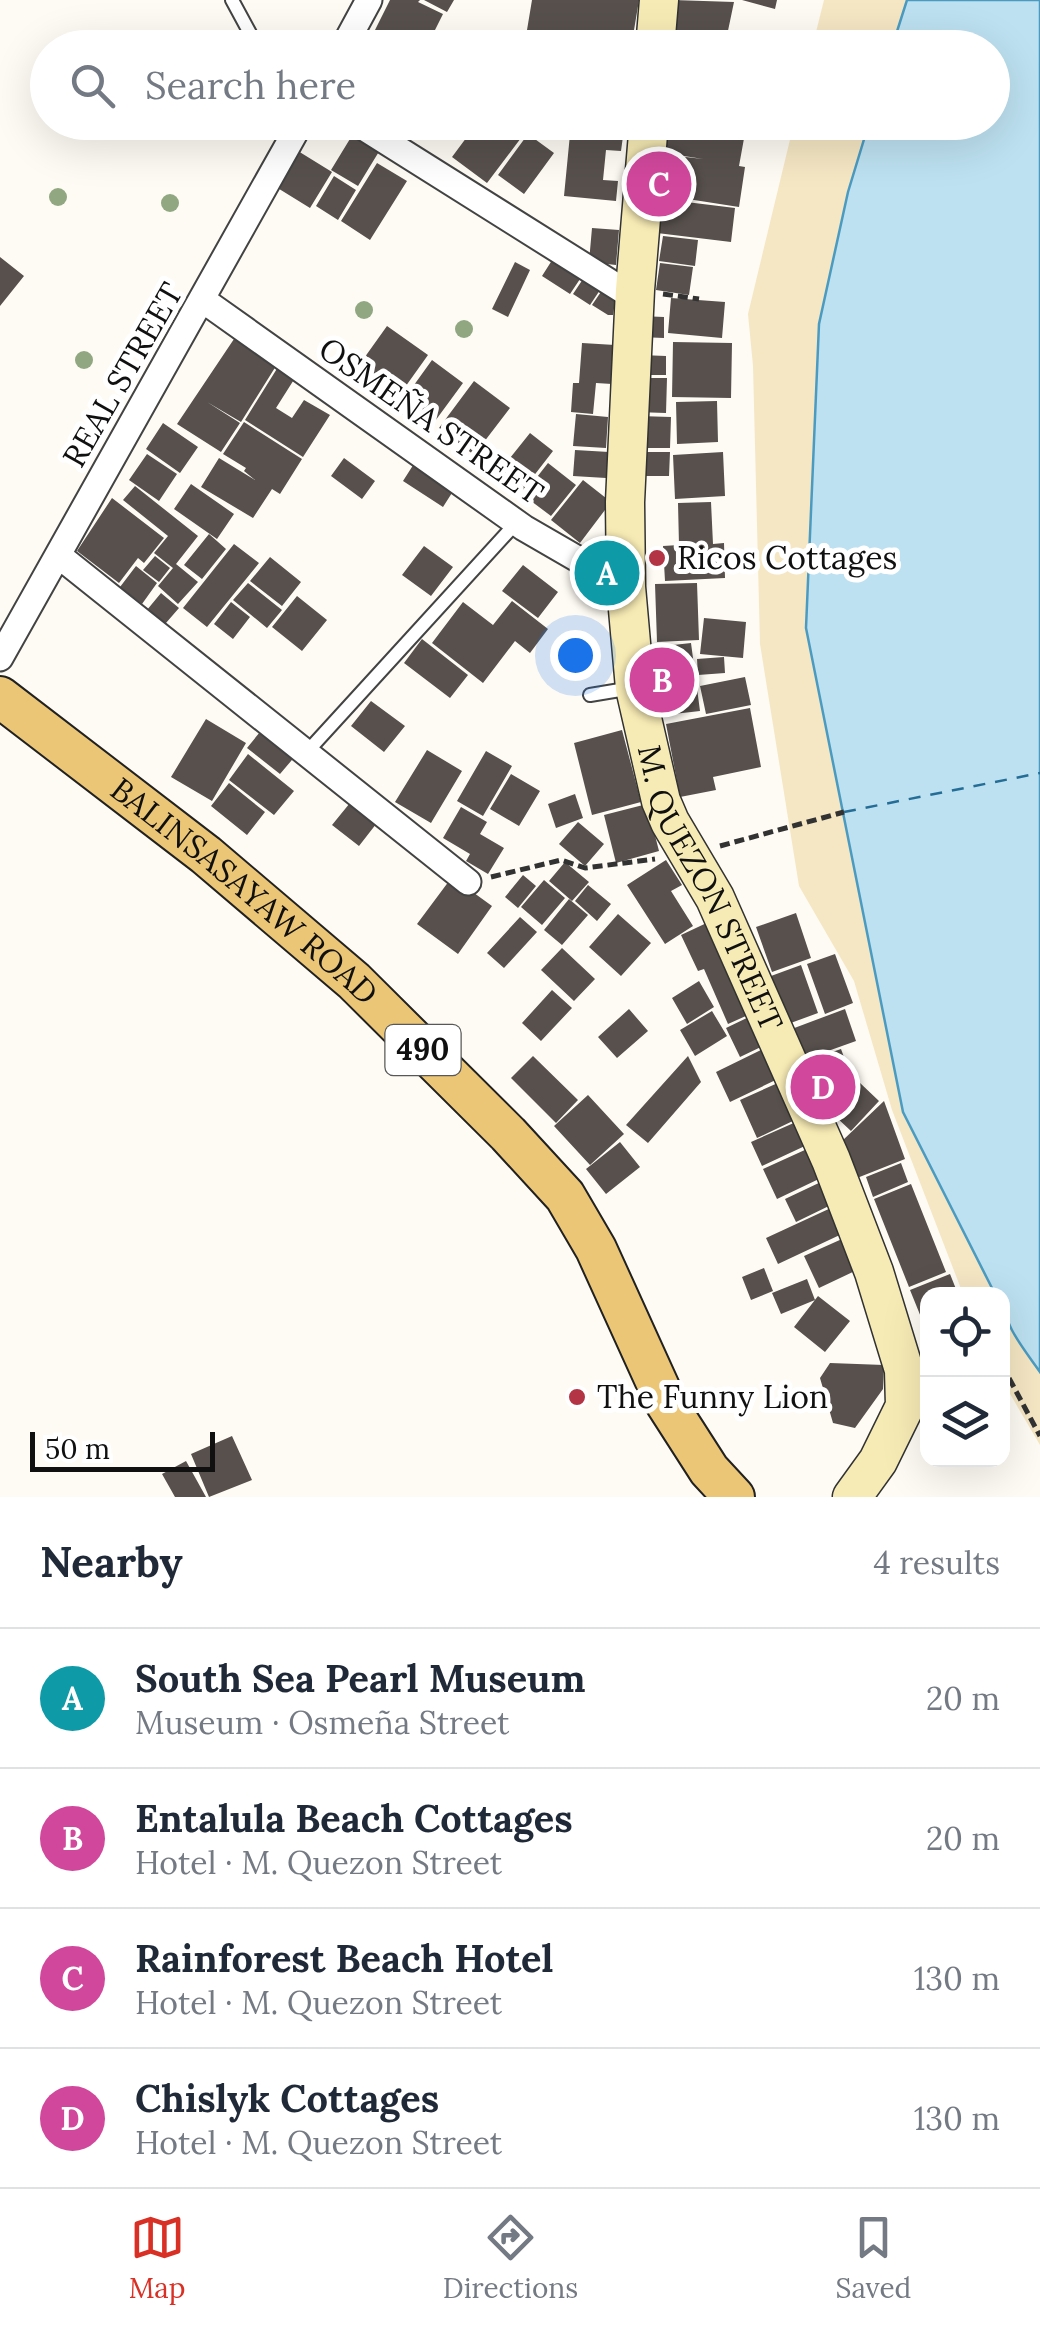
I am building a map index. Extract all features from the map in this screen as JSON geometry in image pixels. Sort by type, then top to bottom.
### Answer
[{"type":"main road","name":"BALINSASAYAW ROAD","points":[[0,697],[206,855],[354,981],[565,1196],[596,1249],[666,1404],[709,1470],[734,1497]]},
{"type":"street","points":[[353,30],[369,0]]},
{"type":"street","points":[[657,30],[659,0]]},
{"type":"street","name":"REAL STREET","points":[[0,658],[292,140]]},
{"type":"street","points":[[384,140],[635,298]]},
{"type":"street","name":"M. QUEZON STREET","points":[[648,140],[635,298],[626,502],[626,588],[635,688],[661,801],[714,898],[831,1160],[874,1272],[904,1370],[905,1406],[878,1461],[852,1497]]},
{"type":"street","name":"OSMEÑA STREET","points":[[203,300],[517,522],[626,588]]},
{"type":"street","points":[[58,555],[468,882]]},
{"type":"lane","points":[[232,0],[248,30]]},
{"type":"lane","points":[[306,753],[517,522]]},
{"type":"lane","points":[[590,695],[635,688]]},
{"type":"path","points":[[468,882],[561,860],[586,868],[688,855],[844,812]]},
{"type":"path","points":[[1008,1377],[1040,1436]]},
{"type":"sand","points":[[824,0],[907,0],[897,30],[816,30]]},
{"type":"sand","points":[[790,140],[864,140],[848,192],[819,324],[806,628],[903,1112],[991,1287],[960,1287],[892,1110],[854,981],[799,886],[760,644],[753,366],[748,314]]},
{"type":"sand","points":[[1010,1322],[1040,1372],[1040,1445],[1010,1394]]},
{"type":"water","points":[[907,0],[1040,0],[1040,1372],[1010,1326],[1010,1287],[991,1287],[903,1112],[806,628],[819,324],[848,192],[864,140],[1010,140],[1010,30],[897,30]]},
{"type":"building","points":[[390,0],[420,0],[443,14],[435,30],[375,30]]},
{"type":"building","points":[[424,0],[454,0],[447,12]]},
{"type":"building","points":[[532,0],[639,0],[634,30],[527,30]]},
{"type":"building","points":[[673,0],[734,2],[728,30],[667,30]]},
{"type":"building","points":[[742,0],[777,0],[775,9]]},
{"type":"building","points":[[349,140],[375,140],[383,145],[358,186],[331,170]]},
{"type":"building","points":[[465,140],[519,140],[487,183],[452,157]]},
{"type":"building","points":[[524,140],[536,140],[554,153],[524,194],[498,175]]},
{"type":"building","points":[[569,140],[622,140],[621,151],[606,150],[603,180],[618,181],[616,201],[564,196]]},
{"type":"building","points":[[667,140],[744,140],[739,166],[745,167],[739,207],[662,195],[668,155],[703,159],[665,153]]},
{"type":"building","points":[[298,151],[332,172],[310,208],[276,187]]},
{"type":"building","points":[[377,163],[407,181],[370,240],[341,221]]},
{"type":"building","points":[[334,176],[356,190],[338,220],[316,206]]},
{"type":"building","points":[[662,199],[735,208],[731,242],[657,233]]},
{"type":"building","points":[[592,228],[619,230],[616,265],[589,262]]},
{"type":"building","points":[[663,236],[698,240],[695,266],[659,261]]},
{"type":"building","points":[[556,254],[584,273],[570,294],[542,276]]},
{"type":"building","points":[[0,257],[24,276],[0,306]]},
{"type":"building","points":[[515,262],[530,270],[508,317],[492,309]]},
{"type":"building","points":[[660,263],[693,267],[689,295],[656,290]]},
{"type":"building","points":[[589,270],[606,281],[590,305],[573,294]]},
{"type":"building","points":[[607,283],[617,290],[613,315],[592,305]]},
{"type":"building","points":[[671,298],[725,302],[722,338],[668,333]]},
{"type":"building","points":[[640,316],[664,317],[664,338],[640,337]]},
{"type":"building","points":[[387,326],[428,355],[393,404],[352,375]]},
{"type":"building","points":[[234,339],[276,366],[241,422],[207,402],[240,423],[221,452],[177,424]]},
{"type":"building","points":[[673,342],[732,343],[731,398],[672,397]]},
{"type":"building","points":[[582,343],[615,345],[612,384],[596,383],[593,414],[571,412],[573,383],[579,383]]},
{"type":"building","points":[[641,355],[666,356],[666,375],[641,375]]},
{"type":"building","points":[[432,360],[463,383],[427,432],[396,410]]},
{"type":"building","points":[[278,367],[295,378],[276,408],[292,418],[304,400],[330,415],[303,457],[245,420]]},
{"type":"building","points":[[636,378],[667,378],[666,413],[636,412]]},
{"type":"building","points":[[474,381],[510,408],[474,455],[439,428]]},
{"type":"building","points":[[717,401],[718,442],[677,444],[676,402]]},
{"type":"building","points":[[576,414],[608,417],[606,448],[573,446]]},
{"type":"building","points":[[639,416],[671,417],[670,448],[638,448]]},
{"type":"building","points":[[244,422],[302,459],[280,494],[272,489],[253,518],[201,487],[219,458],[255,480],[244,471],[246,468],[223,454]]},
{"type":"building","points":[[163,423],[198,447],[180,473],[146,449]]},
{"type":"building","points":[[530,433],[553,451],[522,491],[498,473]]},
{"type":"building","points":[[575,450],[609,452],[606,478],[573,476]]},
{"type":"building","points":[[638,452],[670,452],[669,476],[637,476]]},
{"type":"building","points":[[723,452],[725,496],[675,499],[673,455]]},
{"type":"building","points":[[147,454],[177,474],[159,501],[129,480]]},
{"type":"building","points":[[344,458],[375,481],[362,499],[331,476]]},
{"type":"building","points":[[417,459],[457,485],[443,507],[403,481]]},
{"type":"building","points":[[548,463],[576,485],[551,516],[523,495]]},
{"type":"building","points":[[583,480],[611,502],[580,543],[551,520]]},
{"type":"building","points":[[191,484],[234,514],[217,539],[174,509]]},
{"type":"building","points":[[135,486],[198,536],[176,564],[198,582],[178,604],[158,586],[173,568],[154,553],[168,536],[123,500]]},
{"type":"building","points":[[112,498],[164,538],[144,563],[138,558],[119,583],[77,551]]},
{"type":"building","points":[[711,502],[713,544],[724,543],[725,578],[665,581],[663,546],[679,545],[678,503]]},
{"type":"building","points":[[209,534],[226,549],[202,579],[184,565]]},
{"type":"building","points":[[234,544],[259,563],[207,627],[183,608]]},
{"type":"building","points":[[424,546],[453,567],[431,596],[402,575]]},
{"type":"building","points":[[155,556],[170,568],[159,582],[143,570]]},
{"type":"building","points":[[270,557],[301,582],[282,606],[250,581]]},
{"type":"building","points":[[523,565],[558,592],[538,618],[502,591]]},
{"type":"building","points":[[136,566],[157,583],[142,604],[120,587]]},
{"type":"building","points":[[248,583],[282,610],[267,628],[233,600]]},
{"type":"building","points":[[697,583],[699,640],[657,642],[655,584]]},
{"type":"building","points":[[161,593],[179,608],[159,631],[142,616]]},
{"type":"building","points":[[297,596],[327,620],[302,651],[272,627]]},
{"type":"building","points":[[512,601],[548,629],[530,653],[515,641],[483,683],[432,643],[463,602],[493,625]]},
{"type":"building","points":[[231,602],[250,617],[233,639],[214,624]]},
{"type":"building","points":[[704,618],[746,622],[743,658],[700,654]]},
{"type":"building","points":[[422,639],[468,675],[450,698],[404,663]]},
{"type":"building","points":[[691,643],[700,711],[656,716],[647,648]]},
{"type":"building","points":[[724,657],[725,673],[698,675],[697,659]]},
{"type":"building","points":[[745,677],[751,705],[706,714],[700,686]]},
{"type":"building","points":[[371,701],[405,726],[384,752],[351,726]]},
{"type":"building","points":[[750,708],[761,767],[713,777],[716,790],[680,797],[666,724]]},
{"type":"building","points":[[206,719],[246,743],[212,801],[171,777]]},
{"type":"building","points":[[264,727],[297,754],[280,774],[247,748]]},
{"type":"building","points":[[622,730],[641,802],[592,815],[574,743]]},
{"type":"building","points":[[427,750],[462,771],[431,823],[395,802]]},
{"type":"building","points":[[486,751],[512,766],[483,816],[457,801]]},
{"type":"building","points":[[248,754],[294,791],[274,815],[229,780]]},
{"type":"building","points":[[511,774],[540,791],[519,826],[490,809]]},
{"type":"building","points":[[229,783],[265,812],[247,835],[211,806]]},
{"type":"building","points":[[575,794],[583,818],[556,828],[548,804]]},
{"type":"building","points":[[354,798],[380,819],[359,846],[332,825]]},
{"type":"building","points":[[647,804],[659,851],[616,863],[604,815]]},
{"type":"building","points":[[461,807],[487,822],[480,834],[504,848],[488,874],[466,861],[470,854],[443,838]]},
{"type":"building","points":[[578,822],[604,844],[585,866],[559,844]]},
{"type":"building","points":[[666,860],[682,885],[671,891],[693,926],[665,944],[627,885]]},
{"type":"building","points":[[565,862],[589,882],[572,901],[549,881]]},
{"type":"building","points":[[523,875],[536,886],[518,908],[505,897]]},
{"type":"building","points":[[452,877],[492,906],[458,954],[417,924]]},
{"type":"building","points":[[544,880],[565,898],[542,925],[521,907]]},
{"type":"building","points":[[588,885],[611,904],[597,921],[575,901]]},
{"type":"building","points":[[569,899],[588,915],[562,945],[544,930]]},
{"type":"building","points":[[796,913],[811,958],[772,972],[756,927]]},
{"type":"building","points":[[618,914],[651,943],[621,976],[589,947]]},
{"type":"building","points":[[520,917],[537,932],[504,968],[487,953]]},
{"type":"building","points":[[713,920],[757,1011],[728,1024],[704,969],[698,971],[681,935]]},
{"type":"building","points":[[562,948],[595,979],[574,1001],[541,970]]},
{"type":"building","points":[[835,954],[853,1003],[825,1014],[807,964]]},
{"type":"building","points":[[801,965],[818,1013],[788,1024],[771,976]]},
{"type":"building","points":[[699,981],[714,1007],[687,1024],[672,998]]},
{"type":"building","points":[[552,990],[572,1008],[541,1041],[522,1023]]},
{"type":"building","points":[[629,1009],[648,1031],[617,1058],[598,1037]]},
{"type":"building","points":[[845,1009],[856,1041],[800,1061],[789,1030]]},
{"type":"building","points":[[712,1011],[727,1036],[695,1056],[680,1030]]},
{"type":"building","points":[[753,1015],[767,1044],[740,1057],[726,1028]]},
{"type":"building","points":[[769,1046],[784,1076],[730,1102],[716,1072]]},
{"type":"building","points":[[841,1049],[852,1079],[814,1093],[803,1062]]},
{"type":"building","points":[[533,1056],[578,1100],[556,1123],[511,1078]]},
{"type":"building","points":[[688,1056],[701,1082],[648,1143],[626,1125]]},
{"type":"building","points":[[780,1082],[797,1119],[757,1138],[740,1100]]},
{"type":"building","points":[[859,1082],[879,1101],[851,1131],[836,1117],[850,1103],[844,1098]]},
{"type":"building","points":[[588,1095],[624,1134],[590,1165],[554,1126]]},
{"type":"building","points":[[884,1101],[905,1159],[857,1178],[842,1141]]},
{"type":"building","points":[[796,1122],[807,1145],[762,1166],[751,1142]]},
{"type":"building","points":[[620,1142],[640,1167],[606,1194],[586,1169]]},
{"type":"building","points":[[807,1149],[821,1178],[777,1199],[763,1169]]},
{"type":"building","points":[[901,1163],[908,1182],[873,1197],[866,1177]]},
{"type":"building","points":[[823,1181],[833,1204],[796,1222],[785,1199]]},
{"type":"building","points":[[911,1184],[946,1272],[909,1287],[874,1199]]},
{"type":"building","points":[[833,1207],[844,1233],[778,1264],[766,1238]]},
{"type":"building","points":[[842,1239],[857,1270],[819,1288],[804,1256]]},
{"type":"building","points":[[764,1268],[773,1291],[751,1300],[742,1277]]},
{"type":"building","points":[[950,1274],[955,1287],[920,1287],[920,1315],[910,1290]]},
{"type":"building","points":[[807,1279],[815,1300],[781,1314],[772,1293]]},
{"type":"building","points":[[818,1296],[850,1321],[825,1352],[794,1327]]},
{"type":"building","points":[[830,1363],[884,1365],[883,1389],[855,1428],[833,1423],[820,1378]]},
{"type":"building","points":[[232,1436],[252,1480],[209,1497],[191,1454]]},
{"type":"building","points":[[186,1461],[206,1497],[175,1497],[162,1474]]},
{"type":"ferry route","points":[[844,812],[1040,773]]},
{"type":"place","name":"Rainforest Beach Hotel","points":[[659,184]]},
{"type":"place","name":"Ricos Cottages","points":[[657,558]]},
{"type":"place","name":"South Sea Pearl Museum","points":[[607,573]]},
{"type":"place","name":"Entalula Beach Cottages","points":[[662,680]]},
{"type":"place","name":"Chislyk Cottages","points":[[823,1087]]},
{"type":"place","name":"The Funny Lion","points":[[577,1397]]}]
